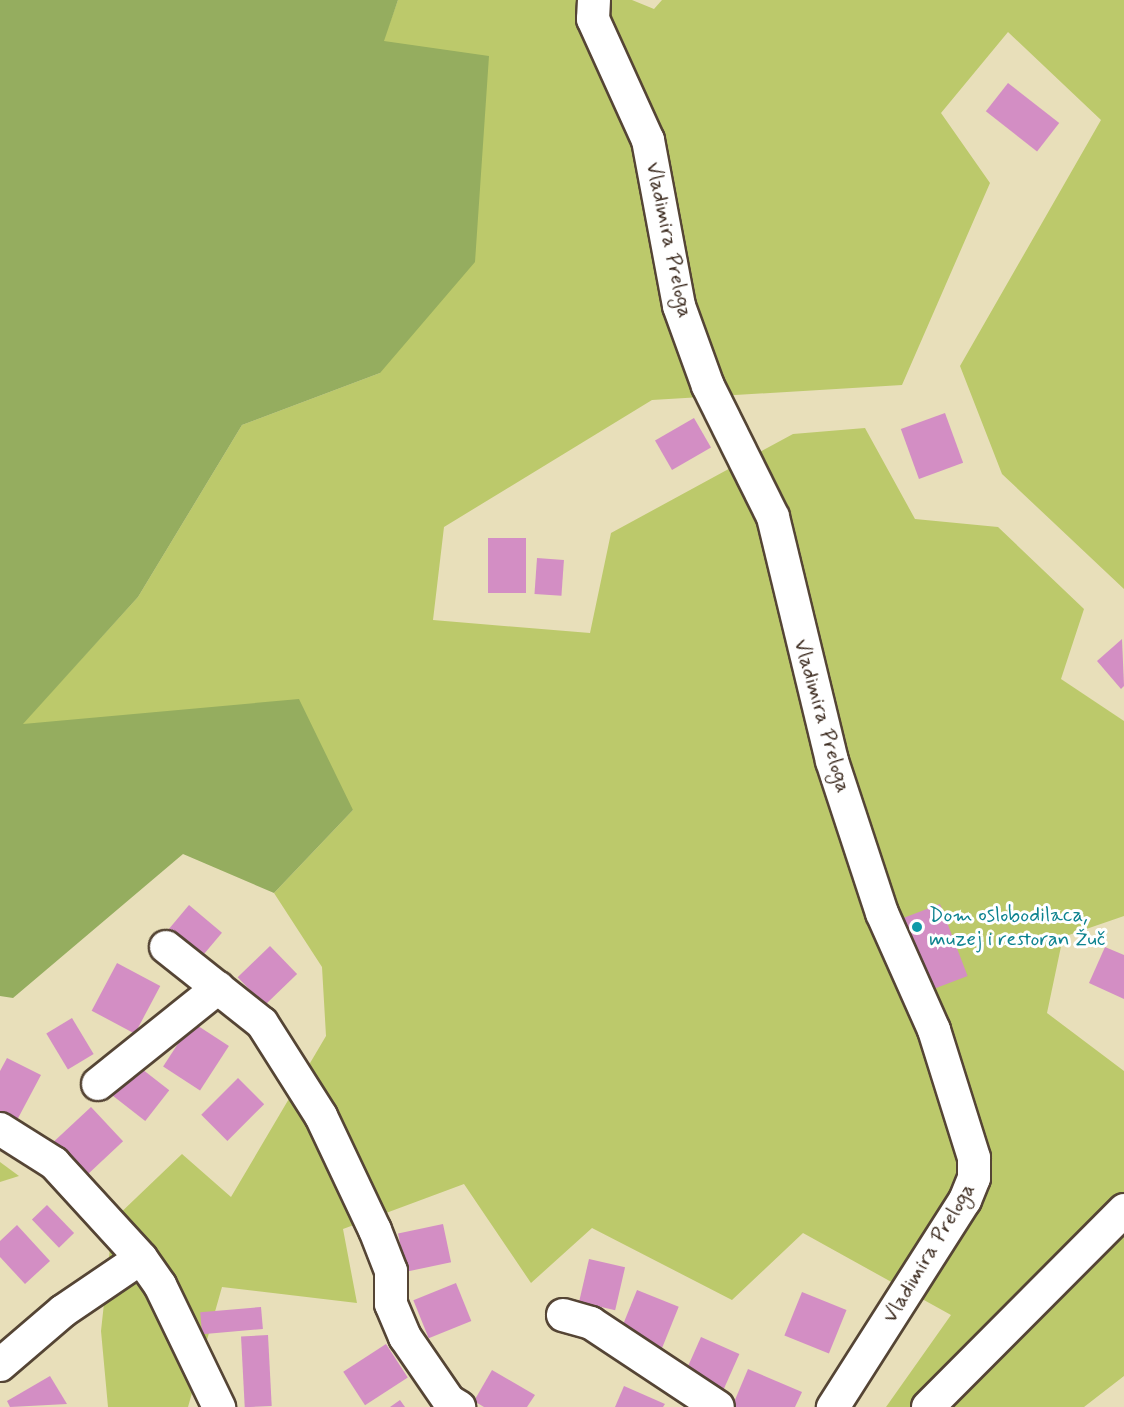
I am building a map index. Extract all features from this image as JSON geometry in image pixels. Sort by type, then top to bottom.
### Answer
[{"type":"street","name":"Vladimira Preloga","points":[[594,0],[593,19],[648,140],[679,306],[708,386],[773,517],[832,761],[882,913],[934,1030],[974,1158],[974,1178],[965,1200],[833,1407]]},
{"type":"street","points":[[166,947],[262,1023],[321,1116],[391,1271],[391,1304],[405,1337],[449,1401],[459,1407]]},
{"type":"street","points":[[98,1084],[218,988]]},
{"type":"street","points":[[0,1129],[54,1162],[141,1258],[160,1285],[219,1407]]},
{"type":"street","points":[[928,1407],[1114,1226],[1124,1210]]},
{"type":"street","points":[[0,1365],[63,1311],[141,1258]]},
{"type":"street","points":[[563,1315],[591,1323],[718,1407]]},
{"type":"green space","points":[[0,0],[398,0],[384,41],[489,56],[475,262],[380,373],[242,425],[138,597],[23,724],[299,699],[353,810],[274,893],[183,854],[13,998],[0,996]]},
{"type":"green space","points":[[398,0],[632,0],[654,9],[662,0],[1124,0],[1124,589],[1002,474],[960,366],[1101,120],[1008,32],[941,113],[990,183],[902,385],[652,400],[444,527],[433,620],[590,633],[611,533],[793,434],[865,428],[915,519],[998,527],[1084,609],[1061,679],[1124,721],[1124,916],[1063,937],[1047,1013],[1124,1071],[1124,1376],[1084,1407],[886,1407],[951,1315],[803,1233],[732,1300],[592,1228],[531,1283],[464,1184],[343,1229],[357,1303],[222,1287],[188,1407],[108,1407],[101,1331],[113,1220],[182,1154],[231,1197],[326,1036],[322,967],[274,893],[353,810],[22,724],[138,597],[242,425],[380,373],[383,41]]},
{"type":"green space","points":[[0,1162],[19,1176],[0,1182]]},
{"type":"building","points":[[1008,83],[1059,123],[1037,151],[986,111]]},
{"type":"building","points":[[945,413],[963,463],[919,479],[901,429]]},
{"type":"building","points":[[694,418],[711,447],[672,470],[655,441]]},
{"type":"building","points":[[488,538],[526,538],[526,593],[488,593]]},
{"type":"building","points":[[537,558],[564,560],[561,596],[534,594]]},
{"type":"building","points":[[1122,639],[1124,686],[1121,689],[1097,661]]},
{"type":"building","points":[[940,904],[968,976],[924,993],[896,921]]},
{"type":"building","points":[[189,905],[222,933],[194,966],[161,938]]},
{"type":"building","points":[[270,946],[297,974],[265,1005],[238,977]]},
{"type":"building","points":[[1105,947],[1124,955],[1124,999],[1089,983]]},
{"type":"building","points":[[117,963],[160,986],[135,1034],[92,1011]]},
{"type":"building","points":[[72,1018],[94,1054],[68,1069],[46,1033]]},
{"type":"building","points":[[192,1022],[229,1046],[200,1090],[163,1066]]},
{"type":"building","points":[[7,1058],[41,1075],[16,1122],[0,1114],[0,1071]]},
{"type":"building","points":[[133,1062],[169,1090],[145,1121],[109,1093]]},
{"type":"building","points":[[238,1078],[264,1104],[227,1141],[201,1115]]},
{"type":"building","points":[[91,1107],[123,1141],[84,1178],[52,1144]]},
{"type":"building","points":[[47,1205],[74,1233],[59,1248],[32,1220]]},
{"type":"building","points":[[443,1224],[451,1262],[406,1272],[398,1234]]},
{"type":"building","points":[[17,1225],[50,1261],[25,1284],[0,1257],[0,1241]]},
{"type":"building","points":[[589,1259],[625,1267],[615,1310],[579,1302]]},
{"type":"building","points":[[456,1283],[471,1321],[429,1338],[413,1300]]},
{"type":"building","points":[[637,1290],[679,1307],[661,1351],[619,1335]]},
{"type":"building","points":[[802,1292],[847,1310],[829,1354],[784,1336]]},
{"type":"building","points":[[261,1307],[263,1329],[202,1334],[200,1312]]},
{"type":"building","points":[[268,1335],[272,1406],[245,1407],[241,1336]]},
{"type":"building","points":[[701,1337],[739,1354],[721,1394],[683,1377]]},
{"type":"building","points":[[386,1344],[408,1378],[365,1405],[343,1372]]},
{"type":"building","points":[[748,1369],[802,1392],[795,1407],[732,1407]]},
{"type":"building","points":[[492,1370],[535,1395],[527,1407],[484,1407],[474,1401]]},
{"type":"building","points":[[50,1376],[67,1404],[10,1407],[7,1401]]},
{"type":"building","points":[[624,1386],[665,1404],[663,1407],[615,1407]]},
{"type":"building","points":[[400,1400],[405,1407],[390,1407]]},
{"type":"place","name":"Dom oslobodilaca, muzej i restoran Žuč","points":[[917,927]]}]
